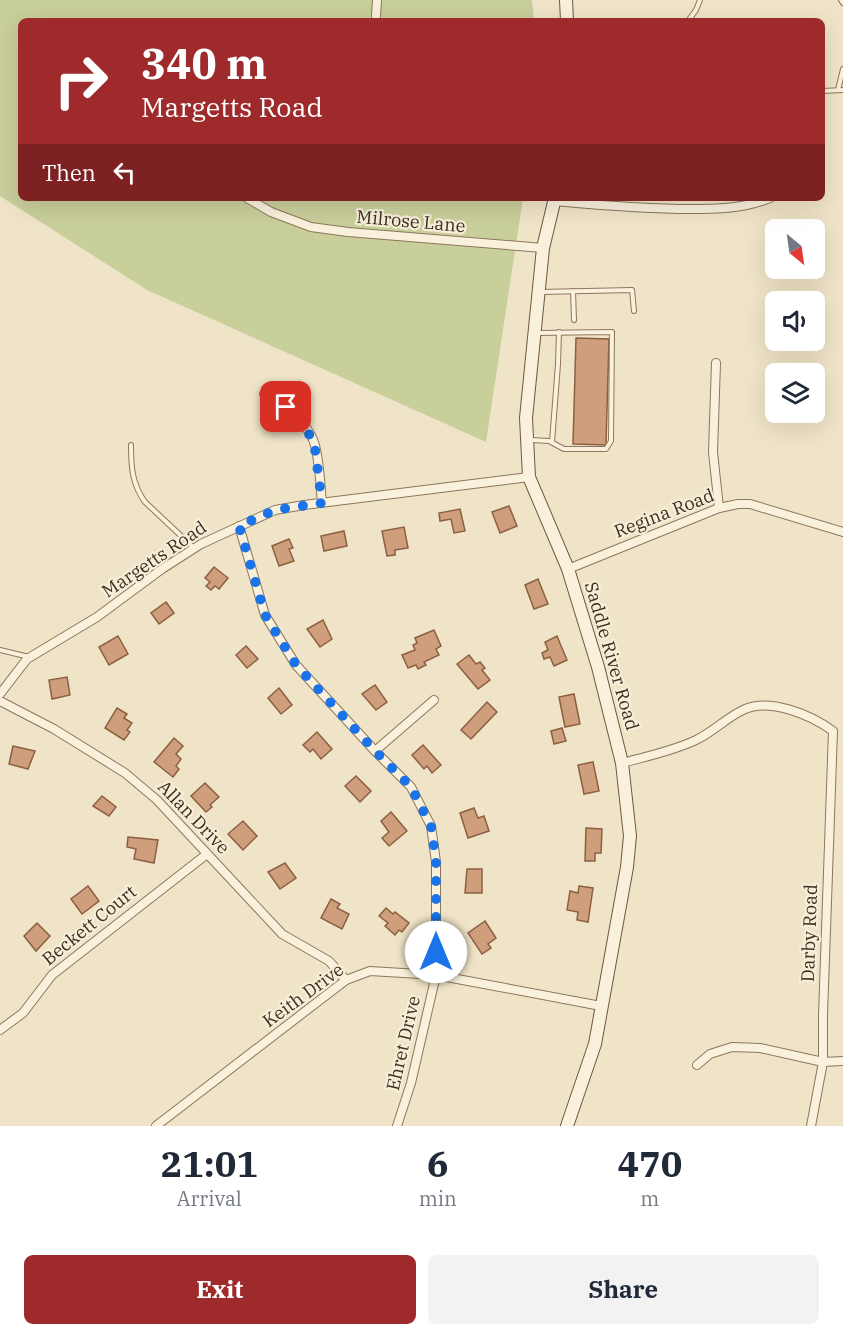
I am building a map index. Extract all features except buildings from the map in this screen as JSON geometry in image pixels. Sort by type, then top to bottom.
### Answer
[{"type":"main road","points":[[566,0],[567,18]]},
{"type":"main road","name":"Saddle River Road","points":[[555,201],[543,248],[526,418],[529,477],[568,568],[598,667],[622,763],[630,836],[627,867],[596,1044],[567,1126]]},
{"type":"street","points":[[376,16],[377,0]]},
{"type":"street","name":"Milrose Lane","points":[[252,201],[271,212],[311,226],[348,232],[543,248]]},
{"type":"street","points":[[564,201],[625,208],[698,209],[740,207],[760,201]]},
{"type":"street","points":[[716,363],[713,452],[719,508]]},
{"type":"street","points":[[264,394],[286,407],[314,441],[322,503]]},
{"type":"street","name":"Margetts Road","points":[[0,694],[10,678],[30,657],[97,617],[162,569],[195,548],[275,510],[529,477]]},
{"type":"street","name":"Regina Road","points":[[568,568],[719,508],[738,504],[750,504],[843,532]]},
{"type":"street","name":"Ehret Drive","points":[[239,526],[265,615],[296,665],[411,787],[431,826],[436,862],[436,975],[411,1083],[398,1126]]},
{"type":"street","points":[[375,751],[434,700]]},
{"type":"street","name":"Allan Drive","points":[[0,701],[54,729],[125,773],[157,800],[282,934],[329,961],[346,980]]},
{"type":"street","name":"Darby Road","points":[[622,763],[676,749],[700,738],[746,708],[768,706],[791,709],[817,719],[833,730],[822,1015],[823,1062],[811,1126]]},
{"type":"street","name":"Beckett Court","points":[[0,1030],[23,1013],[52,975],[207,854]]},
{"type":"street","name":"Keith Drive","points":[[156,1126],[346,980],[370,971],[436,975],[601,1006]]},
{"type":"street","points":[[697,1065],[710,1054],[732,1047],[760,1048],[823,1062],[843,1061]]},
{"type":"lane","points":[[690,18],[700,0]]},
{"type":"lane","points":[[825,91],[841,90],[843,69]]},
{"type":"lane","points":[[539,292],[632,290],[634,311]]},
{"type":"lane","points":[[573,291],[574,320]]},
{"type":"lane","points":[[527,440],[549,441],[564,449],[594,450],[606,449],[611,441],[612,333],[535,332]]},
{"type":"lane","points":[[552,442],[559,332]]},
{"type":"lane","points":[[131,445],[131,466],[139,494],[195,548]]},
{"type":"lane","points":[[0,650],[30,657]]},
{"type":"green space","points":[[0,0],[532,0],[534,18],[18,18],[18,201],[523,201],[486,442],[147,290],[0,196]]},
{"type":"route","points":[[286,407],[314,441],[322,503],[275,510],[239,526],[265,615],[296,665],[411,787],[431,826],[436,862],[436,952]]}]
